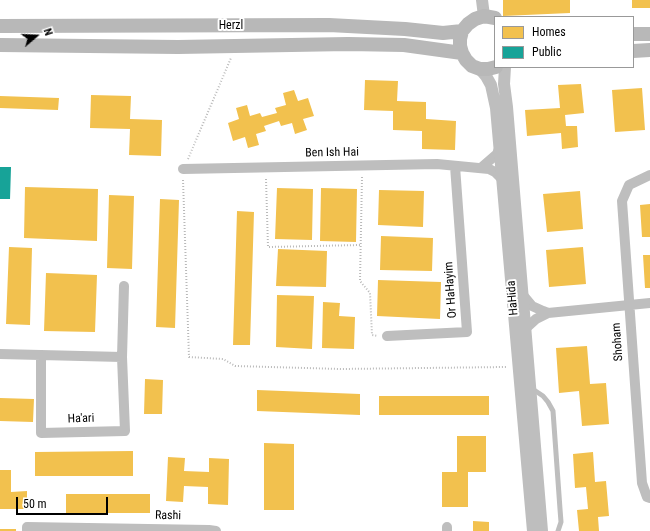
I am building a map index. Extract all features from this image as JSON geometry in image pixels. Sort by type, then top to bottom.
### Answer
[{"type":"main road","points":[[489,17],[475,19],[468,24],[462,31],[460,39],[462,53],[469,63],[480,69],[494,68]]},
{"type":"main road","name":"Herzl","points":[[0,26],[329,25],[405,29],[443,33],[462,31]]},
{"type":"main road","points":[[634,34],[650,34]]},
{"type":"main road","name":"Herzl","points":[[0,45],[178,47],[348,44],[404,45],[462,53]]},
{"type":"main road","points":[[634,51],[650,50]]},
{"type":"street","points":[[482,0],[489,17]]},
{"type":"street","name":"HaHida","points":[[505,68],[504,84],[542,531]]},
{"type":"street","name":"HaHida","points":[[480,69],[491,85],[494,95],[500,145],[533,531]]},
{"type":"street","points":[[482,167],[497,154],[500,145]]},
{"type":"street","name":"Ben Ish Hai","points":[[183,169],[437,164],[482,167],[495,172],[503,180]]},
{"type":"street","name":"Or HaHayim","points":[[387,336],[467,332],[456,166]]},
{"type":"street","name":"Shoham","points":[[649,497],[642,483],[622,201],[628,185],[650,175]]},
{"type":"street","points":[[0,354],[122,357],[124,286]]},
{"type":"street","points":[[522,294],[532,306],[548,312],[650,303]]},
{"type":"street","points":[[525,329],[536,319],[548,312]]},
{"type":"street","name":"Ha'ari","points":[[41,355],[41,433],[125,431],[122,357]]},
{"type":"street","name":"Rashi","points":[[27,531],[27,527],[216,531]]},
{"type":"lane","points":[[530,386],[543,396],[553,411],[561,522],[558,531]]},
{"type":"path","points":[[236,46],[183,169],[189,357],[223,359],[236,366],[341,369],[519,367]]},
{"type":"path","points":[[362,166],[360,281],[370,293],[372,335],[387,336]]},
{"type":"path","points":[[266,167],[268,247],[361,245]]},
{"type":"building: Homes","points":[[503,0],[570,0],[570,13],[503,16]]},
{"type":"building: Homes","points":[[632,0],[650,0],[650,8],[632,8]]},
{"type":"building: Homes","points":[[365,80],[398,81],[397,101],[426,102],[426,119],[456,121],[455,150],[422,149],[422,131],[393,130],[393,111],[364,110]]},
{"type":"building: Homes","points":[[581,84],[584,113],[565,115],[566,126],[577,126],[578,147],[562,149],[561,133],[527,136],[525,110],[560,108],[558,85]]},
{"type":"building: Homes","points":[[642,88],[645,130],[615,132],[612,90]]},
{"type":"building: Homes","points":[[294,90],[298,101],[308,98],[314,116],[303,119],[307,130],[295,134],[292,123],[281,126],[279,121],[264,126],[266,131],[256,134],[259,145],[248,148],[245,137],[233,141],[228,123],[239,119],[236,108],[247,105],[250,116],[260,113],[262,117],[277,113],[275,108],[286,105],[283,93]]},
{"type":"building: Homes","points":[[91,95],[131,96],[130,119],[162,120],[161,156],[129,155],[130,129],[90,128]]},
{"type":"building: Homes","points":[[0,96],[59,98],[58,110],[0,108]]},
{"type":"building: Homes","points":[[25,187],[98,189],[97,241],[24,238]]},
{"type":"building: Homes","points":[[277,188],[313,189],[312,240],[275,239]]},
{"type":"building: Homes","points":[[321,188],[357,189],[356,242],[320,241]]},
{"type":"building: Homes","points":[[379,190],[424,191],[423,227],[378,225]]},
{"type":"building: Homes","points":[[580,191],[583,229],[547,232],[543,194]]},
{"type":"building: Homes","points":[[109,195],[134,196],[132,269],[107,268]]},
{"type":"building: Homes","points":[[160,199],[179,200],[175,328],[156,327]]},
{"type":"building: Homes","points":[[650,204],[650,237],[642,237],[640,205]]},
{"type":"building: Homes","points":[[237,211],[254,212],[250,345],[233,345]]},
{"type":"building: Homes","points":[[381,236],[433,238],[432,271],[380,270]]},
{"type":"building: Homes","points":[[9,247],[32,248],[30,325],[6,324]]},
{"type":"building: Homes","points":[[583,247],[586,284],[549,287],[546,250]]},
{"type":"building: Homes","points":[[278,249],[327,251],[326,287],[276,286]]},
{"type":"building: Homes","points":[[643,255],[650,255],[650,288],[645,288]]},
{"type":"building: Homes","points":[[46,273],[97,275],[95,332],[44,331]]},
{"type":"building: Homes","points":[[378,280],[441,282],[440,319],[377,316]]},
{"type":"building: Homes","points":[[277,295],[314,296],[312,349],[276,347]]},
{"type":"building: Homes","points":[[323,302],[340,303],[339,316],[355,317],[354,349],[322,348]]},
{"type":"building: Homes","points":[[587,346],[590,384],[606,383],[609,424],[582,426],[579,391],[559,393],[556,348]]},
{"type":"building: Homes","points":[[145,379],[163,380],[162,414],[144,414]]},
{"type":"building: Homes","points":[[257,390],[360,394],[360,415],[257,411]]},
{"type":"building: Homes","points":[[379,396],[489,396],[489,415],[379,415]]},
{"type":"building: Homes","points":[[0,398],[34,399],[33,422],[0,421]]},
{"type":"building: Homes","points":[[457,436],[486,436],[486,472],[468,472],[468,507],[442,507],[442,472],[457,472]]},
{"type":"building: Homes","points":[[264,443],[294,444],[294,510],[264,510]]},
{"type":"building: Homes","points":[[133,451],[133,476],[35,476],[35,452]]},
{"type":"building: Homes","points":[[593,452],[595,482],[606,481],[609,516],[598,517],[599,531],[579,531],[577,510],[588,509],[586,487],[575,488],[573,454]]},
{"type":"building: Homes","points":[[168,457],[185,458],[184,471],[209,472],[209,458],[229,459],[228,505],[208,504],[208,487],[184,486],[183,502],[166,501]]},
{"type":"building: Homes","points":[[0,470],[11,470],[11,492],[27,491],[27,509],[0,509]]},
{"type":"building: Homes","points":[[66,494],[150,494],[150,513],[66,513]]},
{"type":"building: Homes","points":[[473,521],[489,522],[489,531],[473,531]]},
{"type":"building: Homes","points":[[0,529],[16,529],[16,531],[0,531]]},
{"type":"building: Public","points":[[0,167],[11,167],[10,199],[0,199]]}]
